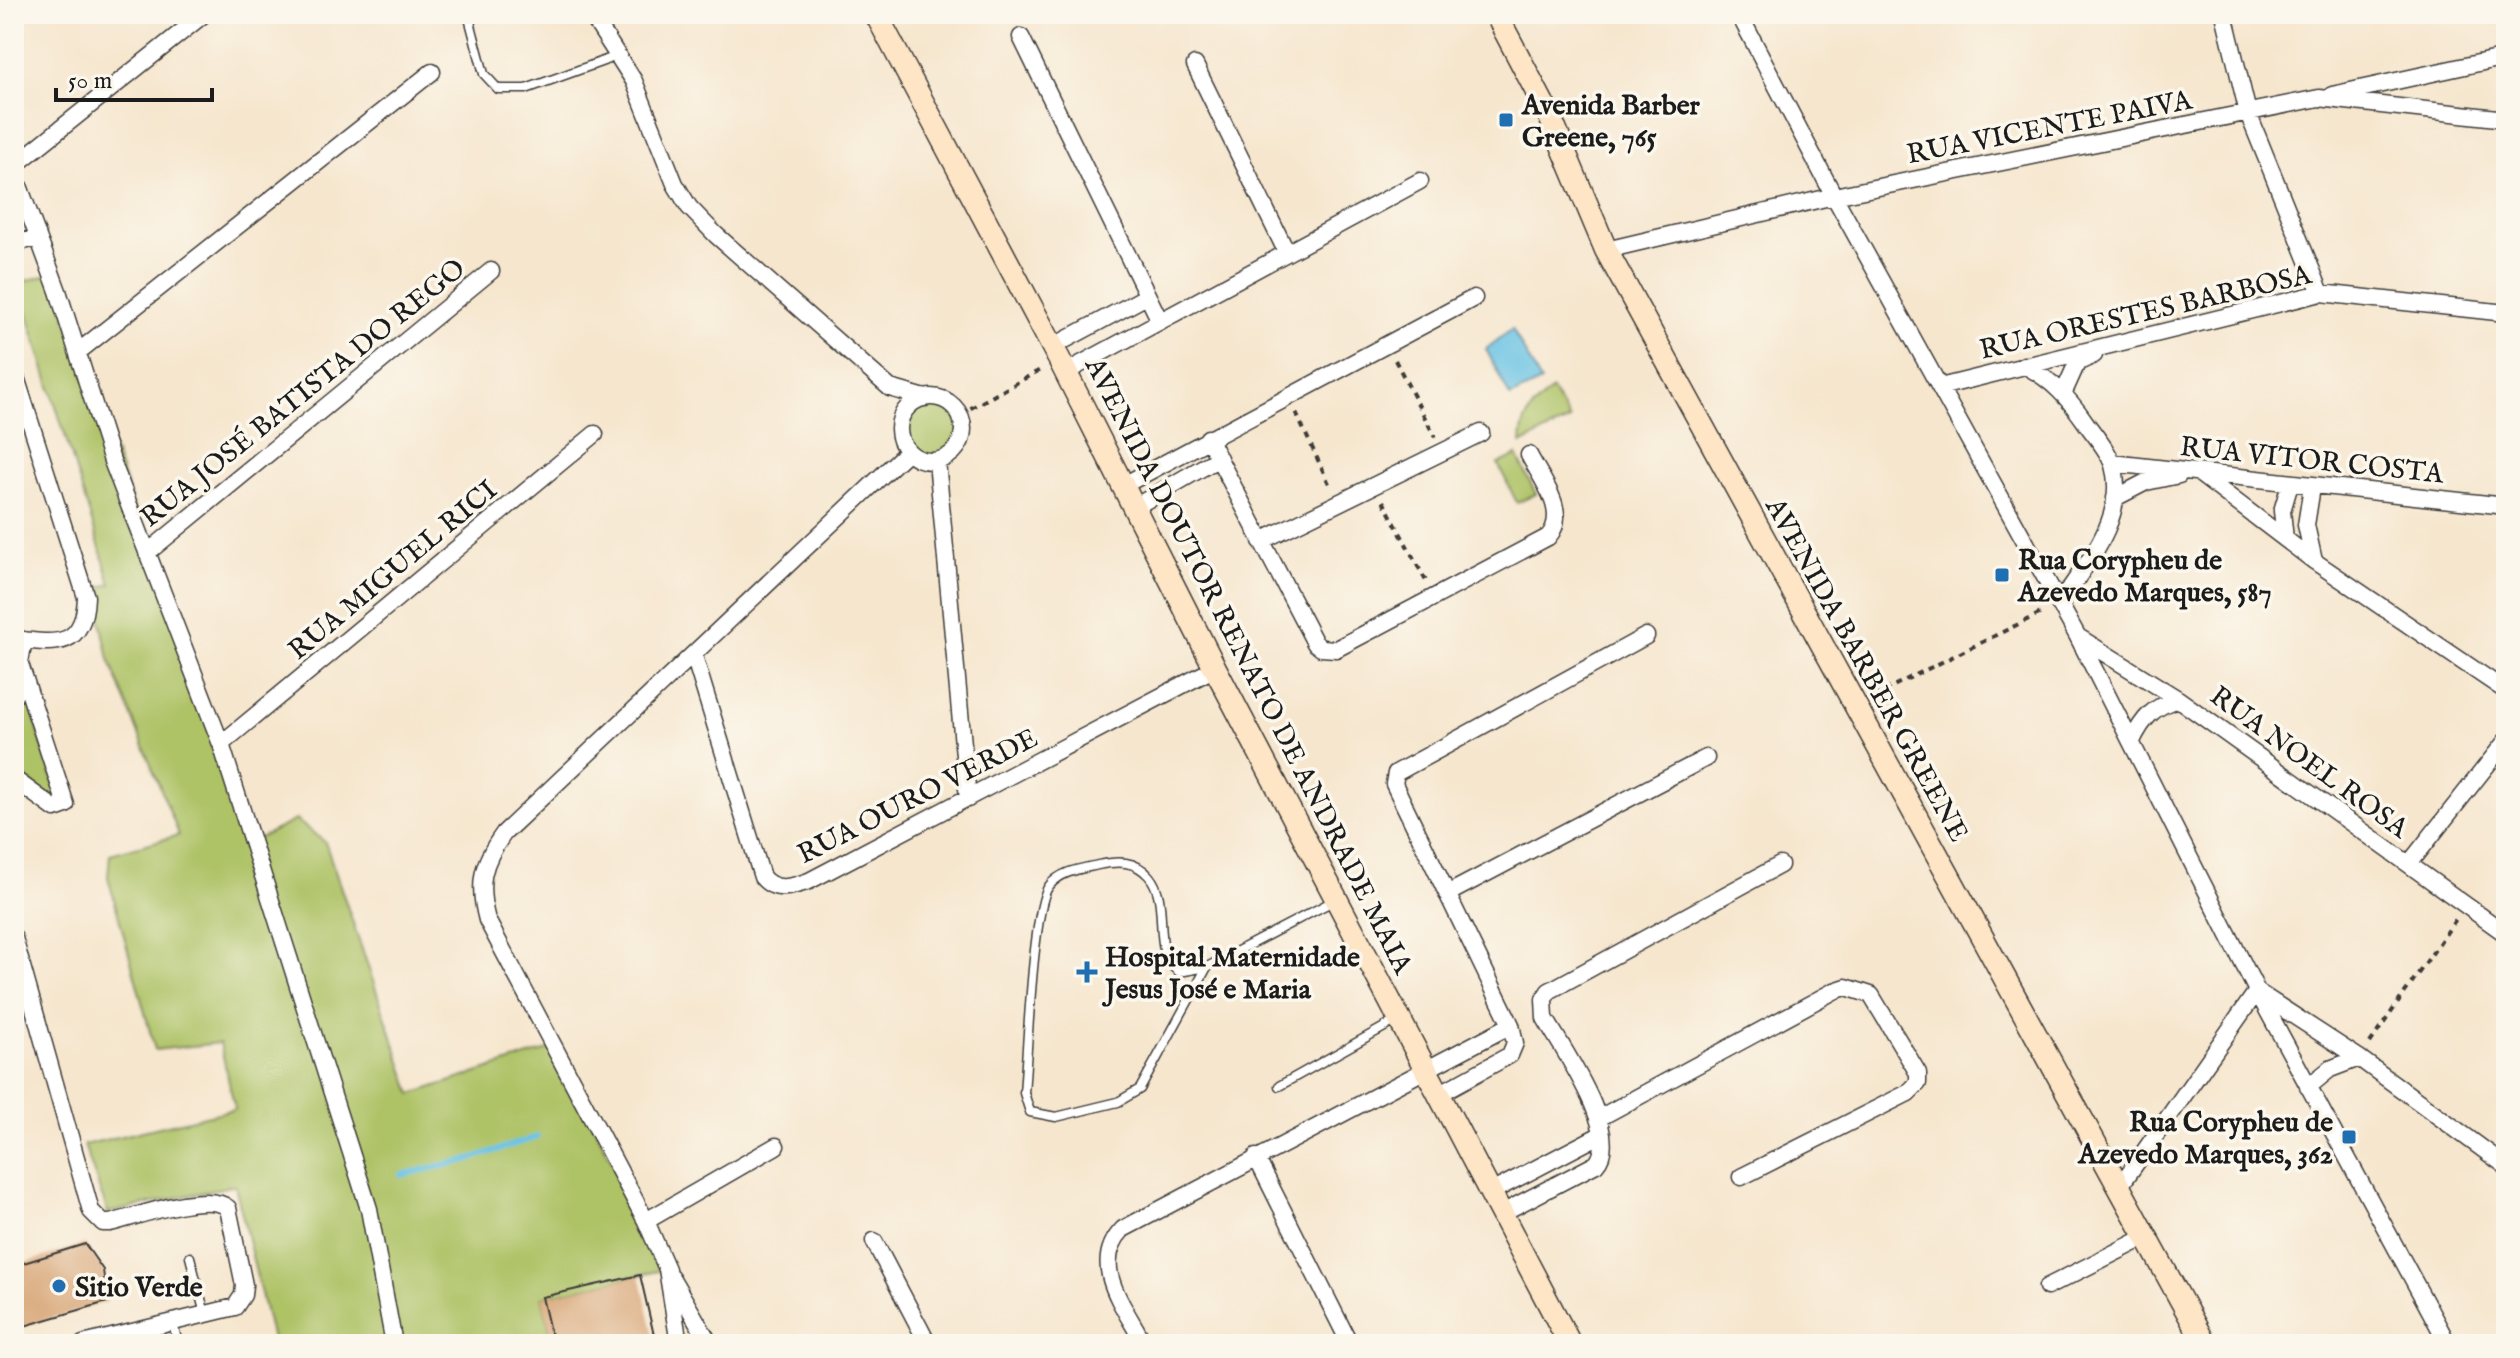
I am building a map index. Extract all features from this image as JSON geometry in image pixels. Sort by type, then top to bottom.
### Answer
[{"type":"street","points":[[204,14],[14,169],[78,352],[112,461],[221,744],[369,1209],[394,1344]]},
{"type":"street","points":[[591,14],[620,55],[675,184],[689,207],[716,235],[890,388],[945,400],[960,414],[963,424],[960,443],[946,458],[937,461],[916,457],[908,451],[899,429],[890,388]]},
{"type":"street","name":"AVENIDA DOUTOR RENATO DE ANDRADE MAIA","points":[[876,14],[1059,359],[1215,668],[1570,1344]]},
{"type":"street","name":"AVENIDA BARBER GREENE","points":[[1496,14],[1550,117],[1606,250],[2205,1344]]},
{"type":"street","points":[[1739,14],[1834,196],[2078,637],[2257,991],[2448,1344]]},
{"type":"street","points":[[2224,14],[2248,113],[2321,293]]},
{"type":"street","points":[[1021,37],[1159,319]]},
{"type":"street","points":[[2319,98],[2506,57]]},
{"type":"street","points":[[1195,65],[1286,251]]},
{"type":"street","points":[[78,352],[432,72]]},
{"type":"street","name":"RUA VICENTE PAIVA","points":[[1606,250],[1834,196],[2319,98],[2506,119]]},
{"type":"street","points":[[1059,359],[1159,319],[1420,181]]},
{"type":"street","points":[[14,243],[38,238]]},
{"type":"street","name":"RUA JOSÉ BATISTA DO REGO","points":[[147,553],[491,271]]},
{"type":"street","name":"RUA ORESTES BARBOSA","points":[[1940,387],[2321,293],[2506,313]]},
{"type":"street","points":[[1059,359],[1147,296]]},
{"type":"street","points":[[1122,486],[1474,298]]},
{"type":"street","points":[[2064,392],[2077,363],[2120,342]]},
{"type":"street","points":[[2024,365],[2064,392],[2112,463],[2115,498],[2101,542],[2059,604]]},
{"type":"street","points":[[14,371],[86,597],[80,629],[60,643],[19,639],[21,667],[66,805],[55,809],[14,779]]},
{"type":"street","points":[[899,429],[906,409],[925,398]]},
{"type":"street","points":[[1261,541],[1481,433]]},
{"type":"street","name":"RUA MIGUEL RICI","points":[[221,744],[595,434]]},
{"type":"street","points":[[1208,438],[1321,648],[1336,649],[1548,537],[1555,530],[1558,513],[1529,455]]},
{"type":"street","points":[[710,1344],[667,1269],[646,1221],[487,920],[480,897],[480,877],[487,857],[504,833],[908,451]]},
{"type":"street","points":[[1133,508],[1219,458]]},
{"type":"street","points":[[937,461],[968,799]]},
{"type":"street","name":"RUA VITOR COSTA","points":[[2112,463],[2506,506]]},
{"type":"street","points":[[2115,498],[2146,482],[2194,473],[2314,561],[2506,691]]},
{"type":"street","points":[[2285,539],[2282,511],[2290,484]]},
{"type":"street","points":[[2312,487],[2306,525],[2314,561]]},
{"type":"street","points":[[1439,1094],[1510,1055],[1515,1043],[1511,1025],[1394,784],[1396,773],[1646,636]]},
{"type":"street","name":"RUA NOEL ROSA","points":[[2078,637],[2178,699],[2506,934]]},
{"type":"street","name":"RUA OURO VERDE","points":[[694,656],[762,877],[768,885],[793,887],[968,799],[1215,668]]},
{"type":"street","points":[[14,696],[21,667]]},
{"type":"street","points":[[2132,741],[2148,713],[2178,699]]},
{"type":"street","points":[[2409,864],[2506,741]]},
{"type":"street","points":[[1447,894],[1706,758]]},
{"type":"street","points":[[1502,1213],[1596,1164],[1604,1151],[1601,1126],[1545,1018],[1544,999],[1549,991],[1780,865]]},
{"type":"street","points":[[14,938],[91,1211],[103,1223],[110,1223],[203,1200],[222,1203],[228,1208],[244,1285],[243,1295],[235,1307],[83,1344]]},
{"type":"street","points":[[1491,1192],[1834,991],[1846,987],[1871,995],[1918,1073],[1918,1083],[1908,1093],[1741,1177]]},
{"type":"street","points":[[2120,1186],[2257,991]]},
{"type":"street","points":[[2257,991],[2359,1058],[2506,1166]]},
{"type":"street","points":[[1144,1344],[1109,1275],[1108,1249],[1123,1229],[1511,1025]]},
{"type":"street","points":[[2308,1087],[2330,1069],[2359,1058]]},
{"type":"street","points":[[646,1221],[776,1146]]},
{"type":"street","points":[[1256,1157],[1350,1344]]},
{"type":"street","points":[[2047,1287],[2146,1237]]},
{"type":"street","points":[[874,1241],[928,1344]]},
{"type":"street","points":[[667,1269],[679,1344]]},
{"type":"lane","points":[[468,14],[484,74],[498,89],[526,89],[620,55]]},
{"type":"lane","points":[[1207,967],[1140,1089],[1118,1102],[1056,1117],[1030,1112],[1024,1093],[1036,927],[1046,888],[1063,874],[1114,862],[1133,863],[1156,886],[1165,956],[1170,966],[1179,972],[1207,967],[1336,899]]},
{"type":"lane","points":[[1279,1086],[1399,1020]]},
{"type":"lane","points":[[190,1257],[205,1314]]},
{"type":"lane","points":[[173,1322],[178,1344]]},
{"type":"path","points":[[1387,344],[1442,450]]},
{"type":"path","points":[[960,414],[1059,359]]},
{"type":"path","points":[[1289,396],[1337,503]]},
{"type":"path","points":[[1375,485],[1434,595]]},
{"type":"path","points":[[1853,706],[2059,604]]},
{"type":"path","points":[[2359,1058],[2466,905]]},
{"type":"green space","points":[[51,274],[253,841],[296,820],[325,842],[412,1094],[554,1048],[667,1269],[542,1297],[553,1344],[273,1344],[235,1185],[108,1213],[84,1145],[235,1109],[220,1043],[155,1050],[108,877],[110,854],[179,835],[109,659],[94,589],[111,584],[18,283]]},
{"type":"green space","points":[[1552,390],[1570,420],[1521,444],[1529,413]]},
{"type":"green space","points":[[931,401],[951,409],[959,429],[951,449],[931,457],[911,449],[903,429],[911,409]]},
{"type":"green space","points":[[1517,455],[1536,494],[1517,503],[1498,464]]},
{"type":"green space","points":[[25,688],[60,803],[14,770],[14,724]]},
{"type":"water","points":[[1512,329],[1541,382],[1510,397],[1486,349]]},
{"type":"building","name":"Sitio Verde","points":[[85,1244],[103,1270],[107,1302],[14,1329],[14,1266]]},
{"type":"building","points":[[640,1275],[656,1344],[553,1344],[542,1297]]},
{"type":"waterway","points":[[401,1175],[467,1160],[537,1137]]},
{"type":"place","name":"Avenida Barber Greene, 765","points":[[1506,120]]},
{"type":"place","name":"Rua Corypheu de Azevedo Marques, 587","points":[[2002,575]]},
{"type":"place","name":"Hospital Maternidade Jesus José e Maria","points":[[1087,972]]},
{"type":"place","name":"Rua Corypheu de Azevedo Marques, 362","points":[[2349,1137]]},
{"type":"place","name":"Sitio Verde","points":[[59,1286]]}]
